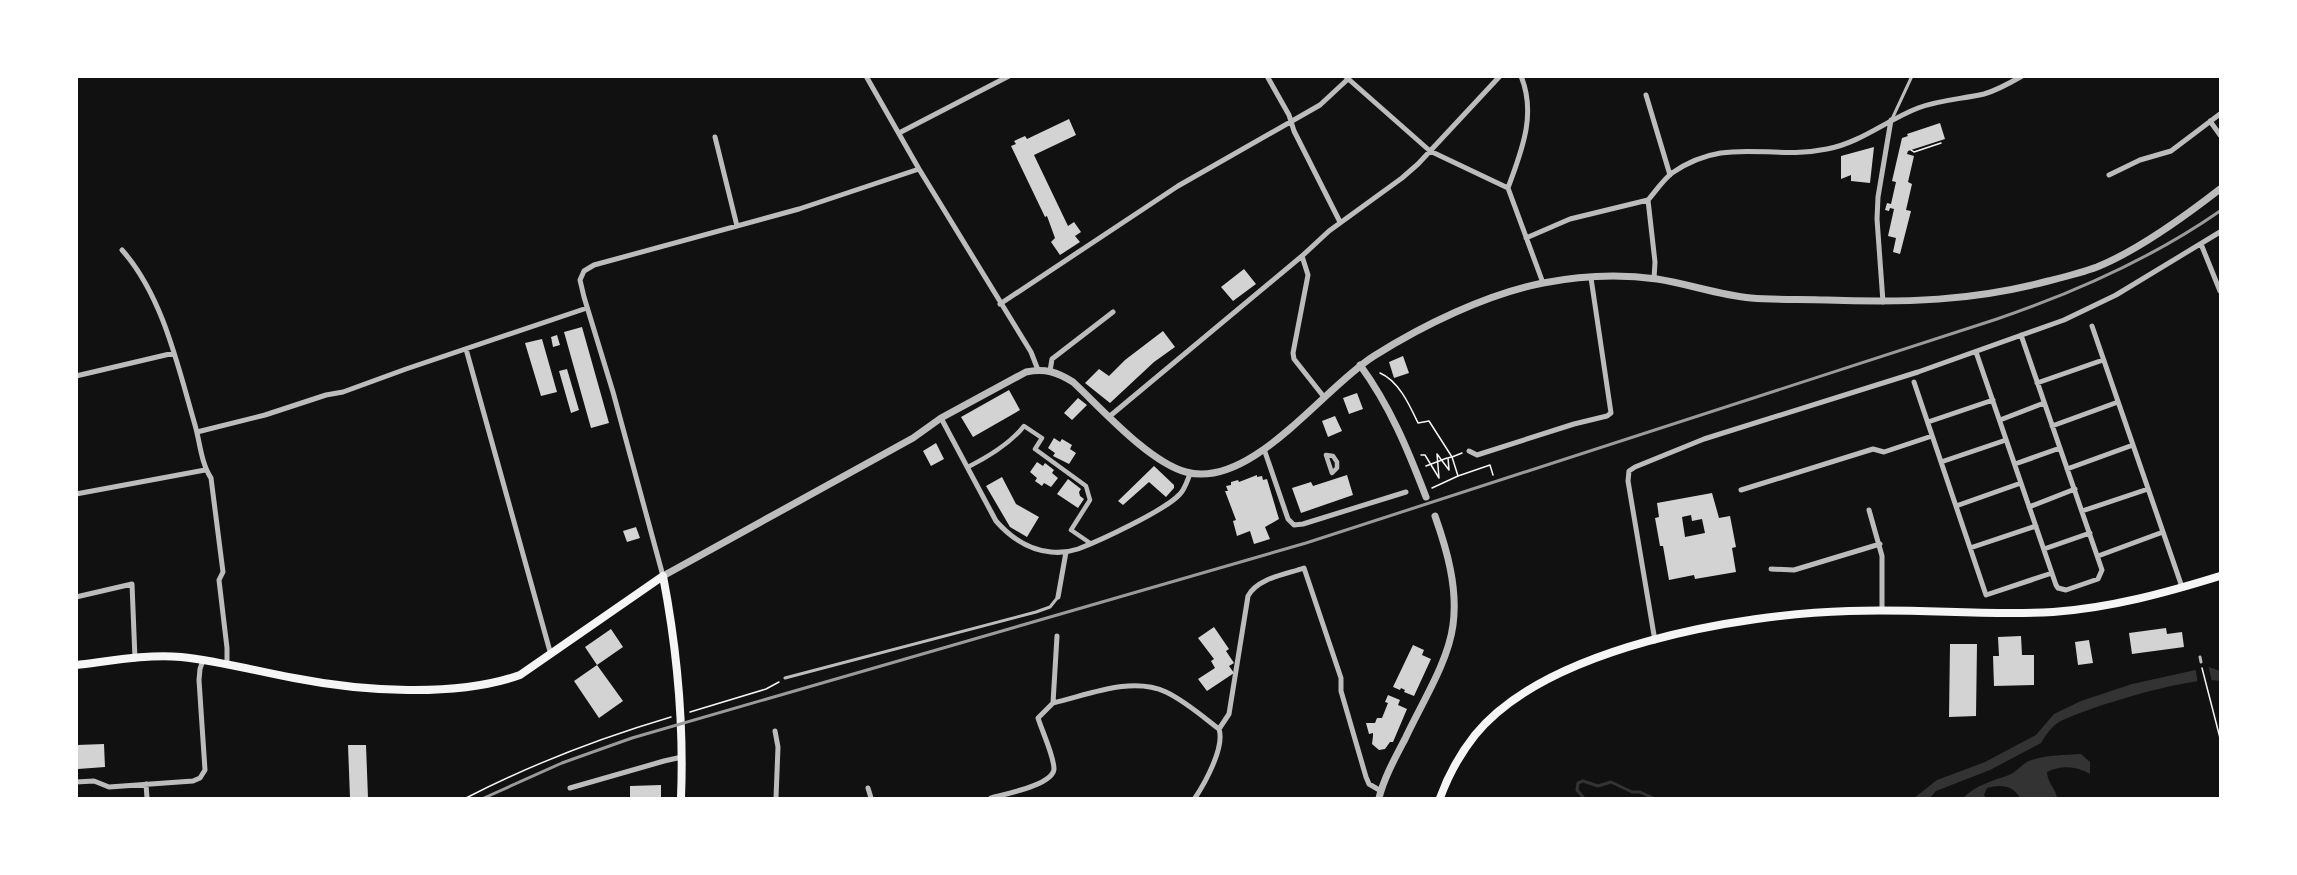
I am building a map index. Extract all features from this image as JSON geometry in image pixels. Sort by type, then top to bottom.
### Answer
[{"type":"main road","points":[[76,665],[179,657],[297,679],[343,685],[444,689],[473,687],[520,675],[663,576],[681,713],[681,798]]},
{"type":"main road","points":[[1440,798],[1456,763],[1476,735],[1520,697],[1537,685],[1583,663],[1655,641],[1725,623],[1806,612],[1882,610],[1967,613],[2052,612],[2119,603],[2220,576]]},
{"type":"street","points":[[866,76],[918,170],[1031,352],[1038,370]]},
{"type":"street","points":[[898,134],[1009,76]]},
{"type":"street","points":[[1266,76],[1293,122],[1294,131],[1340,222]]},
{"type":"street","points":[[1110,416],[1340,222],[1402,178],[1500,76]]},
{"type":"street","points":[[1521,76],[1527,102],[1527,127],[1508,188],[1543,283]]},
{"type":"street","points":[[1526,238],[1570,219],[1648,200],[1671,174],[1694,161],[1728,151],[1826,150],[1845,144],[1891,120],[1932,103],[1986,93],[2001,88],[2022,76]]},
{"type":"street","points":[[1000,304],[1178,186],[1320,105],[1346,78],[1430,151],[1508,188]]},
{"type":"street","points":[[1646,95],[1671,174]]},
{"type":"street","points":[[2109,175],[2140,160],[2171,151],[2220,114]]},
{"type":"street","points":[[1883,302],[1878,208],[1891,120]]},
{"type":"street","points":[[2210,121],[2220,135]]},
{"type":"street","points":[[715,137],[737,226]]},
{"type":"street","points":[[918,170],[798,209],[594,265],[584,271],[580,279],[587,308],[613,392],[663,576],[913,438],[941,418],[1026,372],[1050,371],[1073,382],[1154,456],[1174,468],[1190,474],[1204,475],[1230,469],[1247,461],[1264,449],[1360,365],[1413,334],[1472,306],[1518,289],[1543,283],[1591,278],[1654,279],[1751,298],[1883,302],[1966,298],[2083,272],[2118,256],[2179,219],[2220,189]]},
{"type":"street","points":[[1648,200],[1655,262],[1654,279]]},
{"type":"street","points":[[1655,641],[1628,481],[1629,471],[1704,439],[1976,352],[2064,320],[2116,295],[2220,232]]},
{"type":"street","points":[[2201,244],[2220,287]]},
{"type":"street","points":[[122,250],[142,277],[174,353],[197,432],[205,470],[211,478],[223,572],[219,580],[227,665]]},
{"type":"street","points":[[1302,256],[1308,275],[1293,352],[1294,359],[1324,397]]},
{"type":"street","points":[[1468,452],[1477,455],[1574,424],[1607,417],[1611,413],[1591,278]]},
{"type":"street","points":[[197,432],[343,392],[587,308]]},
{"type":"street","points":[[1050,371],[1052,359],[1113,312]]},
{"type":"street","points":[[2091,326],[2182,588]]},
{"type":"street","points":[[1976,352],[2056,585],[2062,590],[2098,579],[2102,570],[2098,556],[2021,335]]},
{"type":"street","points":[[466,349],[551,655]]},
{"type":"street","points":[[76,376],[174,353]]},
{"type":"street","points":[[2037,383],[2103,360]]},
{"type":"street","points":[[1360,365],[1392,417],[1426,497]]},
{"type":"street","points":[[1914,382],[1986,595],[2052,573]]},
{"type":"street","points":[[1928,422],[1993,400]]},
{"type":"street","points":[[2052,426],[2118,402]]},
{"type":"street","points":[[2000,420],[2044,403]]},
{"type":"street","points":[[941,418],[988,507],[1007,533],[1019,543],[1034,549],[1066,552],[1142,518],[1179,496],[1190,474]]},
{"type":"street","points":[[968,467],[987,457],[1017,434],[1023,426],[1042,438],[1035,449],[1086,486],[1089,500],[1071,530],[1090,543]]},
{"type":"street","points":[[1741,490],[1873,449],[1884,452],[1932,436]]},
{"type":"street","points":[[1941,462],[2006,440]]},
{"type":"street","points":[[2067,469],[2133,445]]},
{"type":"street","points":[[2015,464],[2060,448]]},
{"type":"street","points":[[1264,449],[1288,519],[1294,525],[1406,492]]},
{"type":"street","points":[[76,494],[205,470]]},
{"type":"street","points":[[1956,506],[2021,483]]},
{"type":"street","points":[[2029,507],[2075,489]]},
{"type":"street","points":[[2082,511],[2148,489]]},
{"type":"street","points":[[1869,510],[1880,544],[1883,567],[1882,610]]},
{"type":"street","points":[[1219,729],[1229,714],[1248,596],[1251,590],[1279,576],[1304,568],[1341,678],[1341,691],[1366,777],[1369,784],[1380,795],[1445,655],[1453,626],[1454,602],[1450,567],[1435,516]]},
{"type":"street","points":[[1970,548],[2036,526]]},
{"type":"street","points":[[2044,549],[2090,532]]},
{"type":"street","points":[[2098,556],[2163,532]]},
{"type":"street","points":[[1771,569],[1794,570],[1880,544]]},
{"type":"street","points":[[1058,597],[1066,552]]},
{"type":"street","points":[[76,597],[132,584],[135,659]]},
{"type":"street","points":[[1053,703],[1057,636]]},
{"type":"street","points":[[76,782],[94,781],[109,787],[193,781],[200,778],[205,770],[199,680],[203,660]]},
{"type":"street","points":[[991,798],[1045,782],[1052,775],[1054,769],[1052,759],[1038,718],[1053,703],[1122,687],[1148,687],[1164,691],[1179,699],[1219,729],[1222,736],[1208,775],[1195,798]]},
{"type":"street","points":[[775,731],[778,747],[776,798]]},
{"type":"street","points":[[570,788],[682,757]]},
{"type":"street","points":[[146,784],[147,798]]},
{"type":"street","points":[[868,788],[871,798]]},
{"type":"lane","points":[[1891,120],[1912,76]]},
{"type":"lane","points":[[785,678],[1036,612],[1050,607],[1058,597]]},
{"type":"path","points":[[1911,150],[1914,152],[1941,143]]},
{"type":"path","points":[[1380,373],[1387,376],[1407,399],[1418,423],[1429,421],[1452,457],[1458,476]]},
{"type":"path","points":[[1426,466],[1468,452]]},
{"type":"path","points":[[1421,455],[1425,455],[1439,478],[1438,453],[1449,470],[1448,458]]},
{"type":"path","points":[[1436,487],[1458,476],[1490,465],[1493,475]]},
{"type":"path","points":[[2200,659],[2220,738]]},
{"type":"path","points":[[466,798],[537,764],[595,741],[766,689],[785,678]]},
{"type":"shaded area","points":[[2209,667],[2220,671],[2220,681],[2206,680],[2164,688],[2115,701],[2073,716],[2056,724],[2041,743],[1990,770],[1936,791],[1930,798],[1914,798],[1937,780],[1985,762],[2036,735],[2054,714],[2081,701],[2132,684]]},
{"type":"shaded area","points":[[2081,754],[2090,762],[2090,774],[2069,767],[2047,772],[2057,798],[2020,798],[2014,790],[1997,786],[1987,788],[1984,795],[1986,798],[1963,798],[1990,781],[2012,774],[2029,761],[2048,756]]},
{"type":"pier","points":[[2208,664],[2212,682],[2198,684],[2195,666]]},
{"type":"building","points":[[1069,119],[1076,135],[1034,155],[1068,226],[1074,222],[1081,232],[1075,236],[1080,242],[1060,255],[1051,242],[1055,238],[1047,216],[1045,217],[1011,146],[1016,144],[1014,141],[1025,136],[1027,139]]},
{"type":"building","points":[[1940,123],[1945,139],[1908,151],[1907,154],[1914,156],[1908,182],[1912,184],[1906,210],[1911,211],[1900,254],[1893,252],[1896,238],[1888,236],[1894,209],[1885,210],[1887,203],[1891,204],[1896,182],[1892,181],[1902,138],[1908,136],[1907,134]]},
{"type":"building","points":[[1874,147],[1870,183],[1851,181],[1851,175],[1841,179],[1841,156]]},
{"type":"building","points":[[1244,269],[1256,284],[1233,301],[1221,287]]},
{"type":"building","points":[[582,327],[609,423],[591,428],[564,332]]},
{"type":"building","points":[[1163,331],[1175,347],[1154,362],[1110,403],[1085,383],[1099,369],[1109,376],[1125,360]]},
{"type":"building","points":[[557,335],[560,345],[553,347],[551,337]]},
{"type":"building","points":[[542,339],[557,392],[541,396],[525,343]]},
{"type":"building","points":[[1403,356],[1409,373],[1394,378],[1389,362]]},
{"type":"building","points":[[567,369],[579,410],[571,413],[559,371]]},
{"type":"building","points":[[1009,390],[1020,410],[973,437],[961,417]]},
{"type":"building","points":[[1357,393],[1363,409],[1349,414],[1343,398]]},
{"type":"building","points":[[1078,398],[1087,405],[1072,420],[1064,413]]},
{"type":"building","points":[[1335,416],[1342,431],[1328,437],[1322,421]]},
{"type":"building","points":[[1054,438],[1060,442],[1062,439],[1072,445],[1070,449],[1076,453],[1069,464],[1053,456],[1055,453],[1048,448]]},
{"type":"building","points":[[936,443],[944,459],[931,466],[923,451]]},
{"type":"building","points":[[1037,462],[1043,466],[1045,463],[1054,470],[1052,473],[1058,478],[1051,487],[1044,483],[1042,486],[1035,481],[1037,478],[1030,472]]},
{"type":"building","points":[[1154,466],[1174,485],[1166,497],[1149,482],[1123,505],[1118,501]]},
{"type":"building","points":[[1257,475],[1257,477],[1262,476],[1263,480],[1267,479],[1279,519],[1265,527],[1270,539],[1254,544],[1250,531],[1237,536],[1233,521],[1236,520],[1225,491],[1228,491],[1226,486],[1231,485],[1231,482],[1238,480],[1239,482]]},
{"type":"building","points":[[1347,475],[1353,495],[1301,513],[1292,488],[1311,482],[1313,486]]},
{"type":"building","points":[[1002,477],[1016,504],[1039,517],[1027,537],[1010,527],[986,486]]},
{"type":"building","points":[[1068,479],[1081,489],[1080,496],[1084,499],[1078,508],[1057,494]]},
{"type":"building","points":[[1712,493],[1719,518],[1730,516],[1736,547],[1732,548],[1736,572],[1695,579],[1694,575],[1669,580],[1655,518],[1659,517],[1657,503]],"holes":[[[1691,515],[1692,521],[1702,519],[1705,533],[1685,537],[1682,517]]]},
{"type":"building","points":[[636,527],[640,538],[627,542],[623,531]]},
{"type":"building","points":[[1214,627],[1229,649],[1226,651],[1234,663],[1229,666],[1234,673],[1207,691],[1198,679],[1215,668],[1211,661],[1214,659],[1198,638]]},
{"type":"building","points":[[2166,628],[2167,634],[2182,632],[2184,647],[2132,654],[2129,633]]},
{"type":"building","points":[[611,629],[623,647],[597,665],[585,647]]},
{"type":"building","points":[[2021,636],[2022,655],[2034,655],[2034,685],[1994,686],[1993,656],[1999,656],[1998,637]]},
{"type":"building","points":[[2089,640],[2093,663],[2078,665],[2075,642]]},
{"type":"building","points":[[1950,644],[1977,644],[1976,716],[1949,717]]},
{"type":"building","points":[[1413,645],[1424,650],[1422,655],[1431,659],[1414,696],[1404,692],[1405,690],[1401,688],[1400,690],[1393,687]]},
{"type":"building","points":[[597,665],[623,701],[599,718],[574,681]]},
{"type":"building","points":[[1388,695],[1400,700],[1398,705],[1407,709],[1393,742],[1390,742],[1385,749],[1379,750],[1372,744],[1373,733],[1369,734],[1366,723],[1375,723],[1377,718],[1382,718],[1388,703],[1385,702]]},
{"type":"building","points":[[104,744],[105,767],[78,769],[77,745]]},
{"type":"building","points":[[348,745],[366,745],[368,798],[350,798]]},
{"type":"building","points":[[661,785],[661,798],[630,798],[630,786]]},
{"type":"waterway","points":[[1583,797],[1577,790],[1578,783],[1583,781],[1598,786],[1611,782],[1632,792],[1640,792],[1653,798]]},
{"type":"railway","points":[[484,798],[562,763],[632,738],[1306,543],[1997,319],[2112,273],[2167,244],[2220,211]]}]
